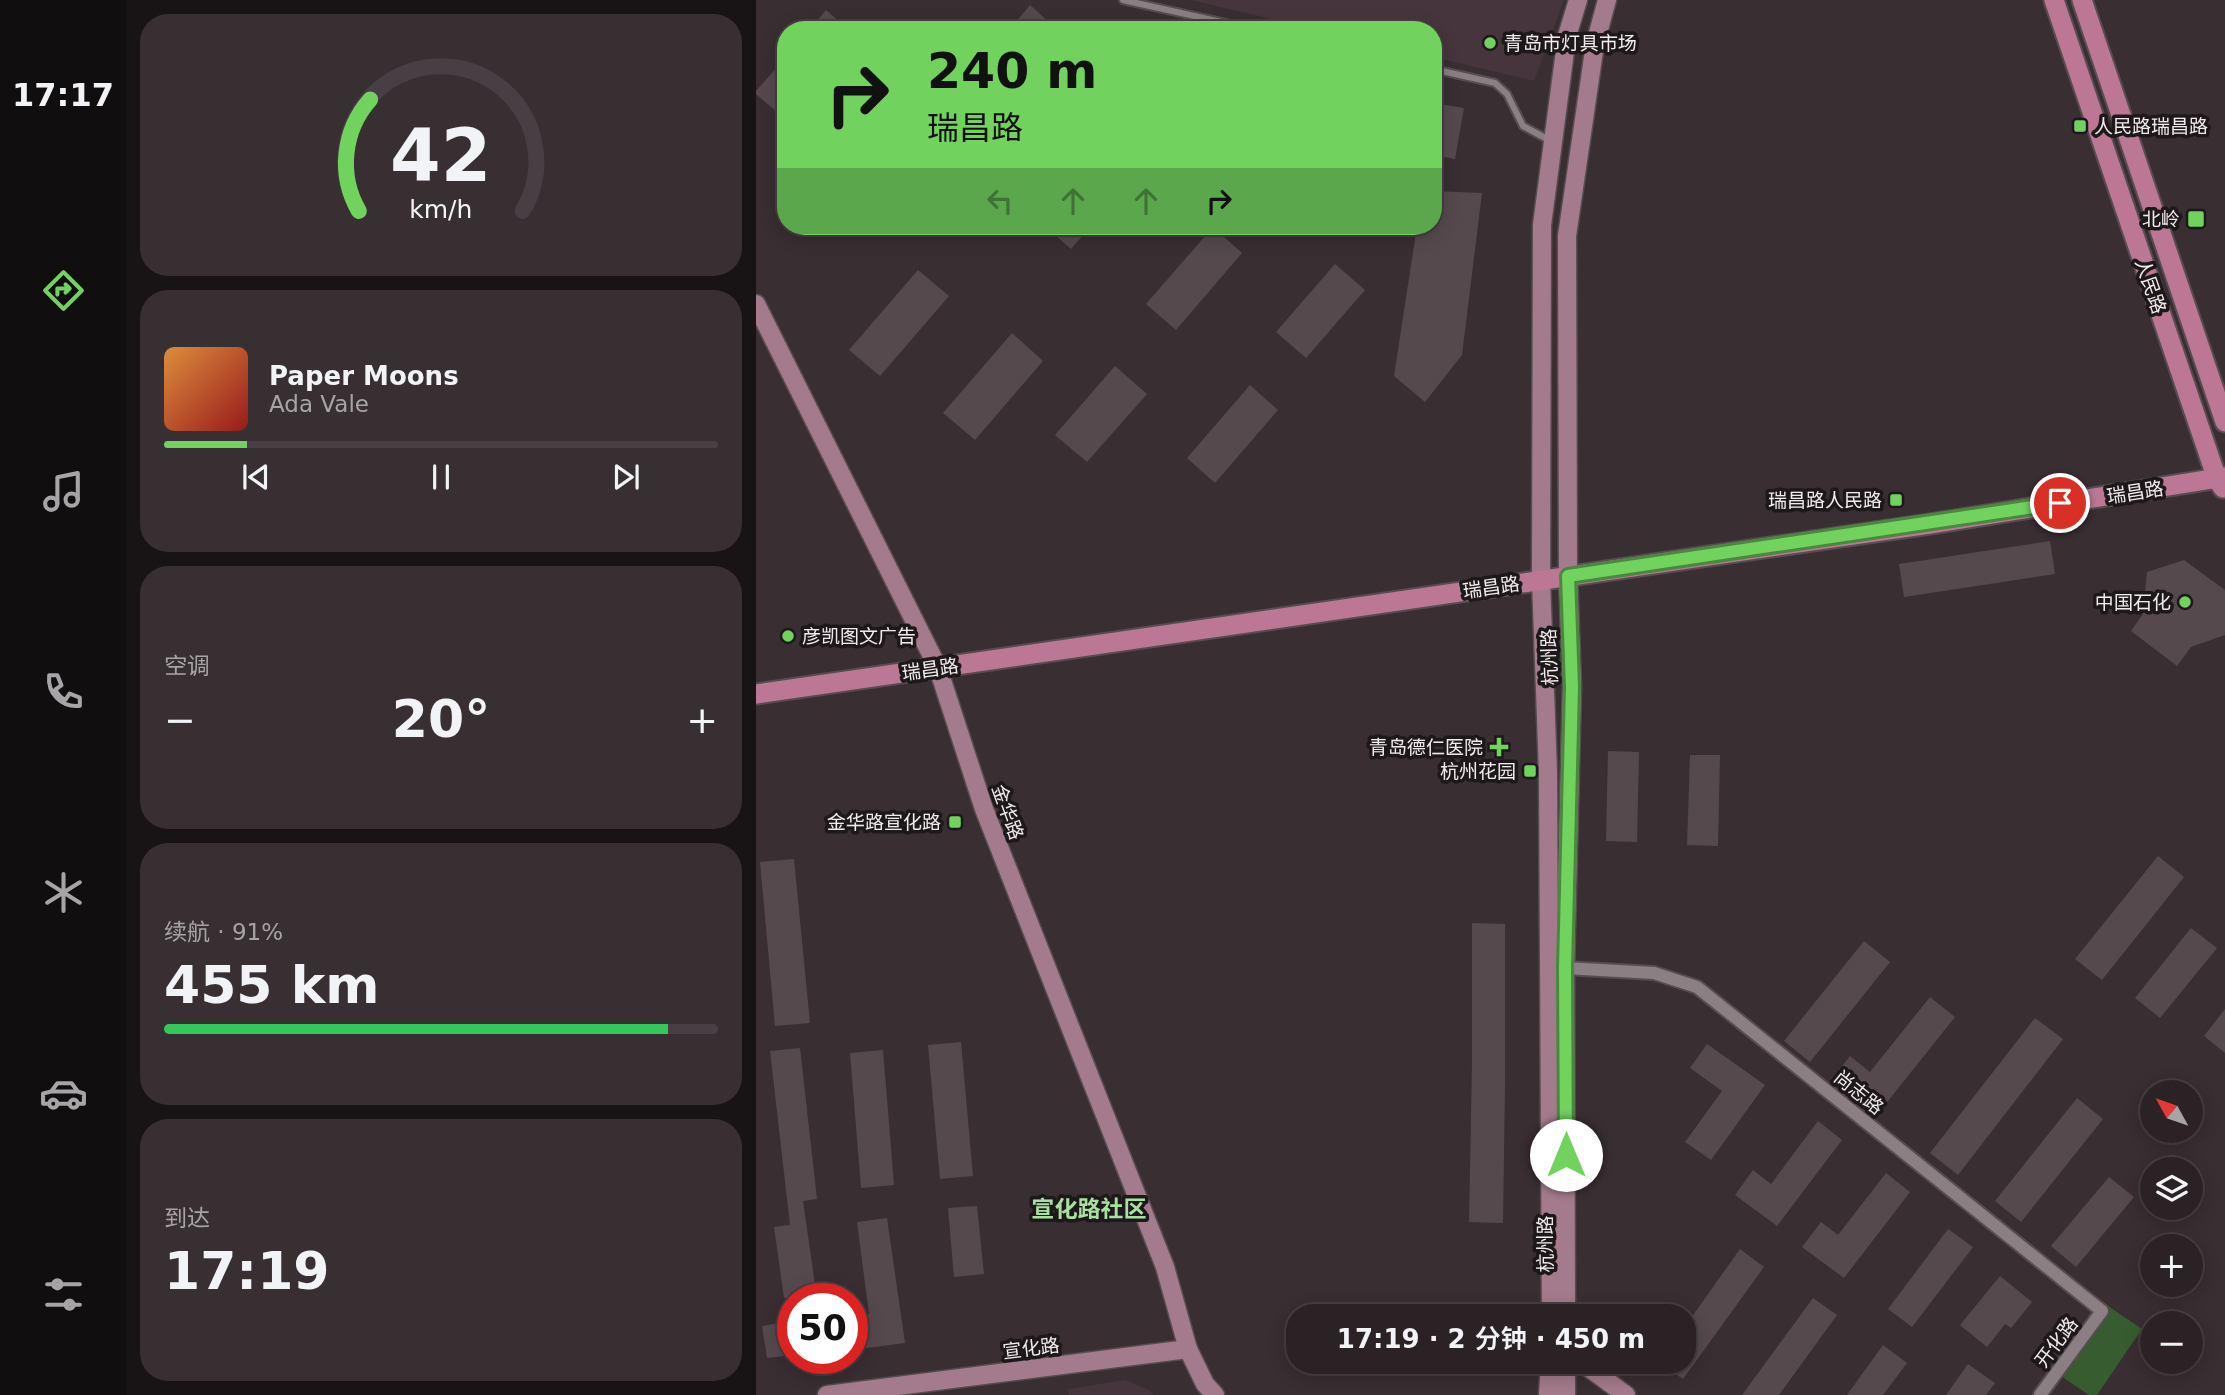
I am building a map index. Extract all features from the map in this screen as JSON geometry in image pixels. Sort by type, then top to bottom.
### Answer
[{"type":"main road","name":"杭州路","points":[[1551,1304],[1548,773],[1541,580],[1542,225],[1567,36],[1578,0]]},
{"type":"main road","name":"杭州路","points":[[1566,1304],[1565,968],[1572,687],[1568,576],[1567,236],[1595,44],[1607,0]]},
{"type":"main road","name":"人民路","points":[[2054,0],[2222,482]]},
{"type":"main road","name":"人民路","points":[[2082,0],[2225,422]]},
{"type":"main road","name":"金华路","points":[[756,304],[938,668],[984,809],[1165,1267],[1188,1349]]},
{"type":"main road","name":"瑞昌路","points":[[756,694],[2222,482]]},
{"type":"main road","name":"宣化路","points":[[827,1395],[1188,1349]]},
{"type":"main road","points":[[1188,1349],[1205,1384],[1215,1395]]},
{"type":"main road","points":[[1548,1395],[1549,1374]]},
{"type":"main road","points":[[1566,1374],[1566,1395]]},
{"type":"main road","points":[[1597,1374],[1626,1395]]},
{"type":"street","name":"尚志路","points":[[1565,968],[1654,973],[1697,987],[2102,1311]]},
{"type":"street","name":"开化路","points":[[2040,1395],[2102,1311]]},
{"type":"lane","points":[[1124,0],[1216,21]]},
{"type":"lane","points":[[1442,71],[1495,83],[1507,94],[1523,126],[1553,142]]},
{"type":"shaded area","name":"青岛市灯具市场","points":[[1191,0],[1564,0],[1534,81],[1442,59],[1442,21],[1280,21]]},
{"type":"shaded area","points":[[1125,1380],[1149,1390],[1153,1395],[1069,1395],[1068,1389]]},
{"type":"green space","points":[[2108,1306],[2140,1328],[2140,1332],[2097,1395],[2089,1395],[2061,1376]]},
{"type":"building","points":[[1030,5],[1048,21],[1017,21]]},
{"type":"building","points":[[826,10],[839,21],[817,21]]},
{"type":"building","points":[[777,67],[777,112],[756,94]]},
{"type":"building","points":[[1442,104],[1464,108],[1455,159],[1442,157]]},
{"type":"building","points":[[1442,191],[1482,193],[1462,355],[1425,402],[1394,376],[1416,235],[1442,235]]},
{"type":"building","points":[[1055,235],[1083,235],[1071,249]]},
{"type":"building","points":[[1206,235],[1222,235],[1242,253],[1176,330],[1146,304]]},
{"type":"building","points":[[1335,264],[1365,290],[1306,358],[1276,332]]},
{"type":"building","points":[[918,270],[949,296],[880,376],[849,350]]},
{"type":"building","points":[[1012,333],[1043,361],[975,440],[943,413]]},
{"type":"building","points":[[1115,366],[1147,394],[1087,462],[1055,435]]},
{"type":"building","points":[[1250,385],[1278,410],[1215,483],[1187,458]]},
{"type":"building","points":[[2050,541],[2055,574],[1904,597],[1899,564]]},
{"type":"building","name":"中国石化","points":[[2184,560],[2225,590],[2225,635],[2191,647],[2177,666],[2131,631],[2143,614],[2147,572]]},
{"type":"building","points":[[1608,751],[1639,752],[1637,842],[1606,841]]},
{"type":"building","points":[[1690,755],[1720,755],[1718,846],[1687,845]]},
{"type":"building","points":[[2158,856],[2184,877],[2102,980],[2075,959]]},
{"type":"building","points":[[794,859],[810,1023],[775,1026],[760,862]]},
{"type":"building","points":[[1472,923],[1505,924],[1503,1223],[1469,1222]]},
{"type":"building","points":[[2191,928],[2217,948],[2160,1018],[2135,998]]},
{"type":"building","points":[[1864,941],[1890,962],[1810,1062],[1784,1041]]},
{"type":"building","points":[[1930,997],[1955,1017],[1876,1116],[1831,1080],[1850,1056],[1870,1072]]},
{"type":"building","points":[[2225,1009],[2225,1053],[2204,1036]]},
{"type":"building","points":[[2035,1018],[2063,1039],[1958,1175],[1930,1153]]},
{"type":"building","points":[[961,1042],[973,1176],[940,1179],[928,1045]]},
{"type":"building","points":[[1707,1044],[1765,1085],[1711,1160],[1685,1142],[1722,1091],[1690,1068]]},
{"type":"building","points":[[800,1048],[817,1199],[803,1201],[815,1283],[782,1283],[774,1227],[790,1225],[770,1051]]},
{"type":"building","points":[[883,1050],[894,1185],[861,1188],[850,1053]]},
{"type":"building","points":[[2077,1098],[2103,1119],[2021,1222],[1995,1201]]},
{"type":"building","points":[[1818,1121],[1842,1140],[1777,1226],[1735,1195],[1753,1170],[1771,1184]]},
{"type":"building","points":[[1886,1173],[1910,1192],[1844,1278],[1802,1247],[1821,1222],[1838,1235]]},
{"type":"building","points":[[2109,1177],[2134,1197],[2076,1267],[2051,1246]]},
{"type":"building","points":[[977,1206],[984,1274],[954,1277],[948,1208]]},
{"type":"building","points":[[887,1218],[905,1343],[868,1348],[868,1283],[865,1283],[857,1222]]},
{"type":"building","points":[[1948,1229],[1973,1247],[1912,1327],[1888,1309]]},
{"type":"building","points":[[1740,1249],[1764,1267],[1696,1361],[1696,1311]]},
{"type":"building","points":[[2000,1276],[2032,1302],[2011,1328],[2005,1324],[1987,1347],[1960,1325]]},
{"type":"building","points":[[1813,1298],[1837,1315],[1779,1395],[1742,1395]]},
{"type":"building","points":[[777,1324],[777,1357],[767,1358],[762,1326]]},
{"type":"building","points":[[1883,1345],[1907,1363],[1883,1395],[1847,1395]]},
{"type":"building","points":[[1968,1364],[1995,1383],[1986,1395],[1946,1395]]},
{"type":"place","name":"青岛市灯具市场","points":[[1490,43]]},
{"type":"place","name":"人民路瑞昌路","points":[[2080,126]]},
{"type":"place","name":"北岭","points":[[2196,219]]},
{"type":"place","name":"瑞昌路人民路","points":[[1896,500]]},
{"type":"place","name":"中国石化","points":[[2185,602]]},
{"type":"place","name":"彦凯图文广告","points":[[788,636]]},
{"type":"place","name":"青岛德仁医院","points":[[1499,747]]},
{"type":"place","name":"杭州花园","points":[[1530,771]]},
{"type":"place","name":"金华路宣化路","points":[[955,822]]},
{"type":"district","name":"宣化路社区","points":[[1089,1209]]},
{"type":"route","points":[[1566,1155],[1565,968],[1572,687],[1568,576],[2060,503]]}]
